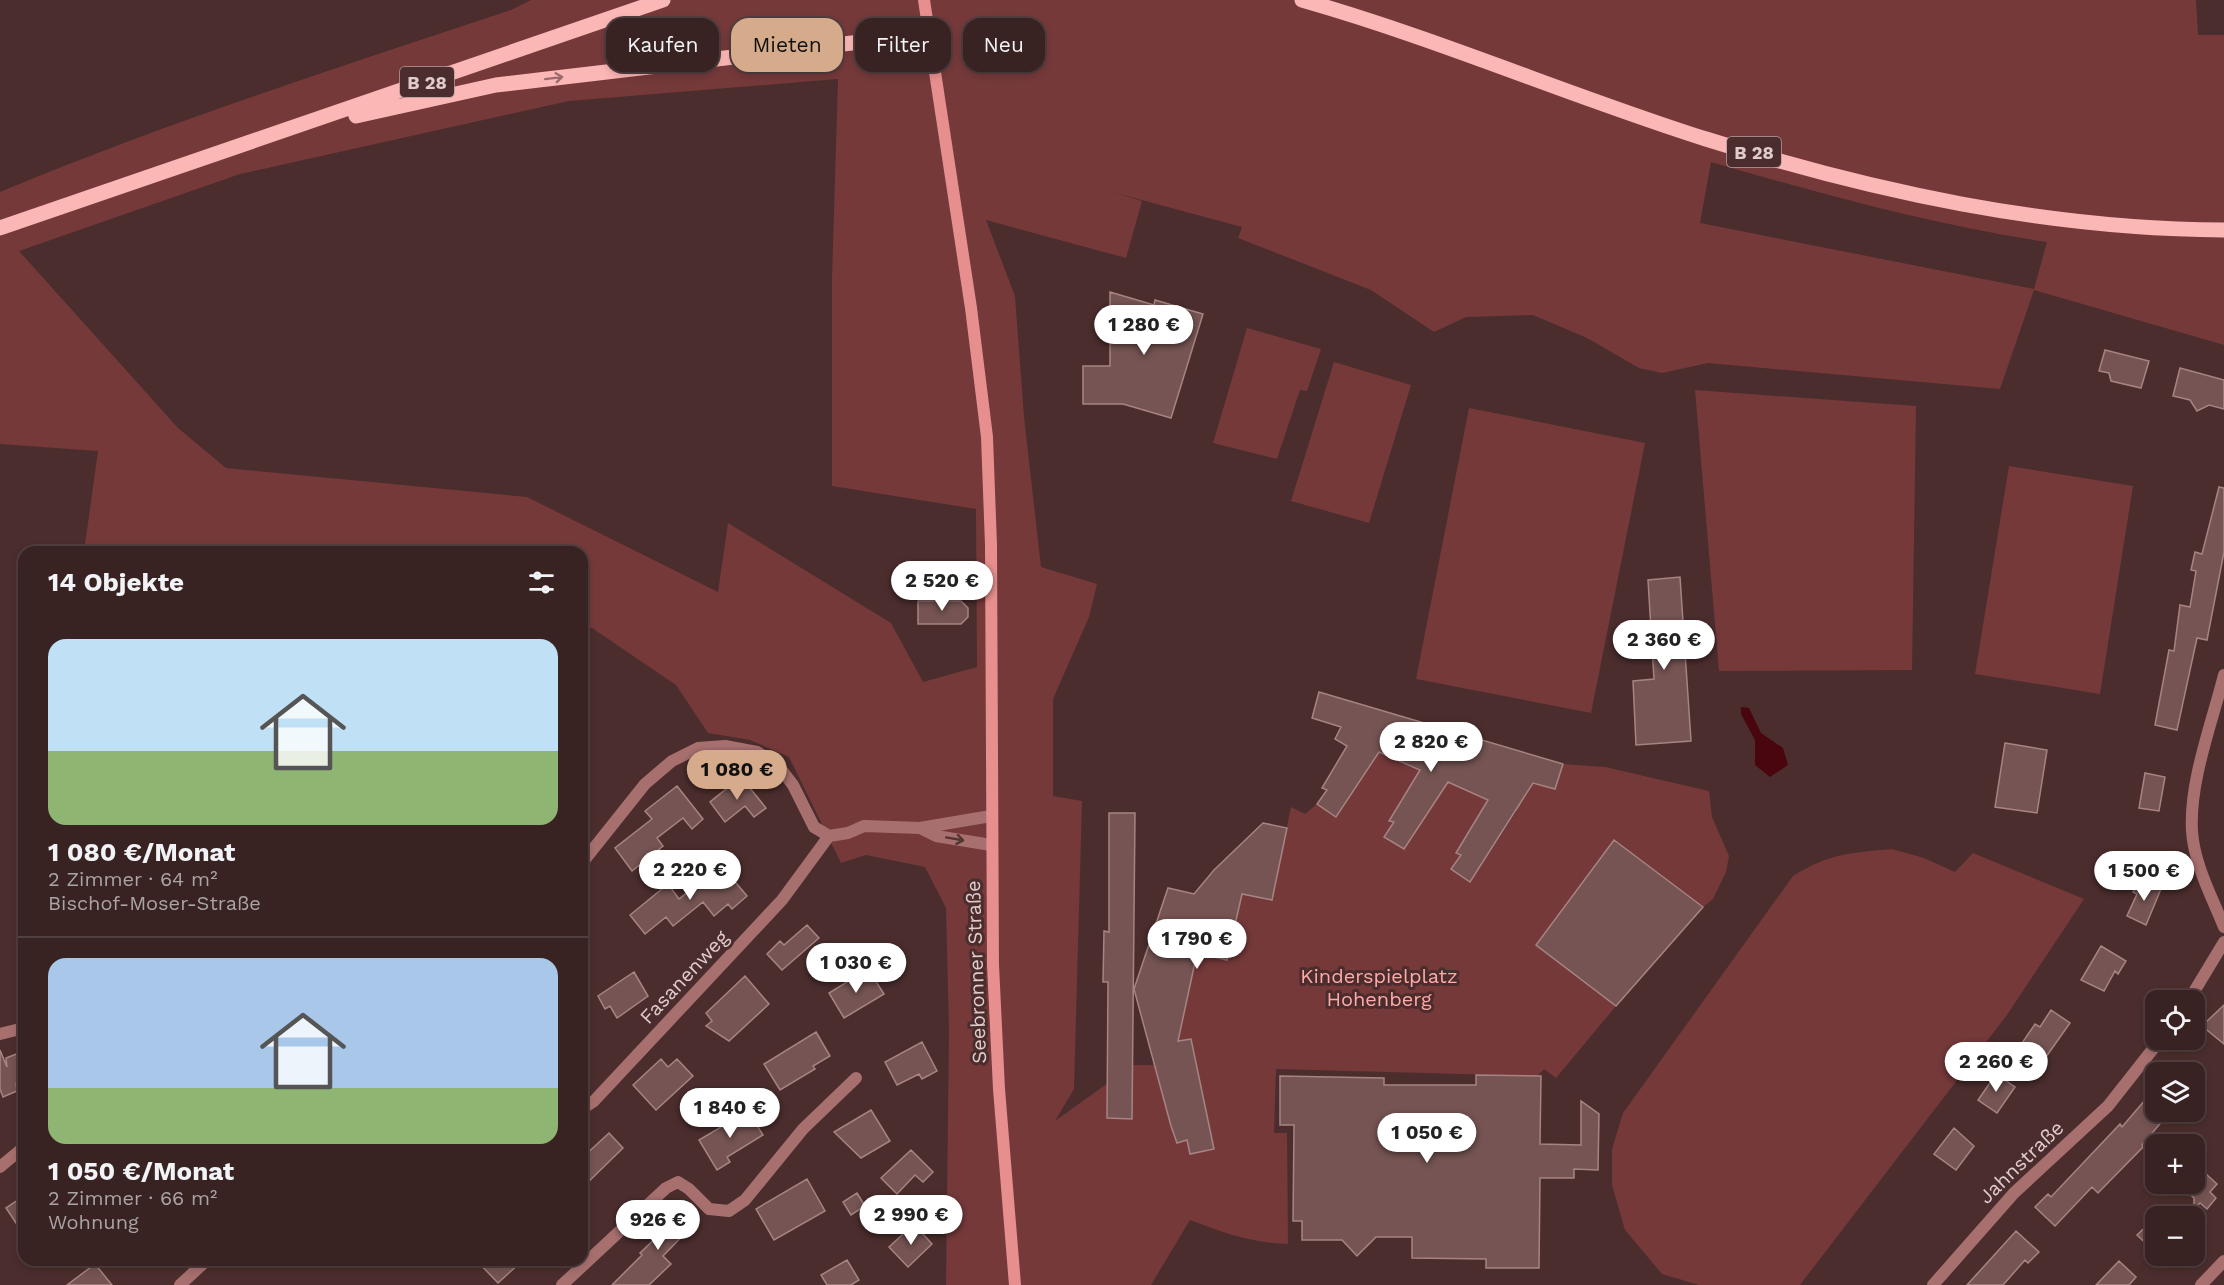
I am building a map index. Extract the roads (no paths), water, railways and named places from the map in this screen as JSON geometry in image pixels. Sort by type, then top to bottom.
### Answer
[{"type":"main road","points":[[580,27],[632,0]]},
{"type":"main road","name":"B 28","points":[[0,228],[274,136],[580,27],[663,0]]},
{"type":"main road","name":"B 28","points":[[1302,0],[1370,20],[1706,139],[1913,196],[2052,220],[2224,230]]},
{"type":"main road","points":[[274,136],[441,95],[496,85],[855,43]]},
{"type":"street","name":"Seebronner Straße","points":[[924,2],[926,18]]},
{"type":"street","name":"Seebronner Straße","points":[[934,72],[971,308],[986,426],[992,657],[993,965],[999,1089],[1015,1285]]},
{"type":"street","points":[[2224,675],[2193,799],[2192,833],[2201,869],[2224,927]]},
{"type":"street","points":[[588,855],[645,784],[672,761],[698,748],[725,746],[757,752],[777,764],[793,785],[814,826],[829,836],[848,833],[864,826],[920,828],[991,816]]},
{"type":"street","points":[[920,828],[936,836],[991,845]]},
{"type":"street","name":"Fasanenweg","points":[[588,1105],[602,1093],[782,900],[829,836]]},
{"type":"street","points":[[2195,990],[2224,942]]},
{"type":"street","points":[[0,1035],[18,1030]]},
{"type":"street","name":"Jahnstraße","points":[[1933,1285],[2014,1193],[2108,1106],[2152,1050]]},
{"type":"street","points":[[588,1261],[666,1188],[678,1182],[689,1188],[709,1209],[729,1210],[745,1200],[803,1130],[856,1078]]},
{"type":"street","points":[[0,1167],[18,1152]]},
{"type":"street","points":[[2201,1285],[2224,1261]]},
{"type":"street","points":[[180,1285],[201,1266]]},
{"type":"street","points":[[562,1285],[582,1266]]},
{"type":"park label","name":"Kinderspielplatz Hohenberg","points":[[1379,988]]}]
